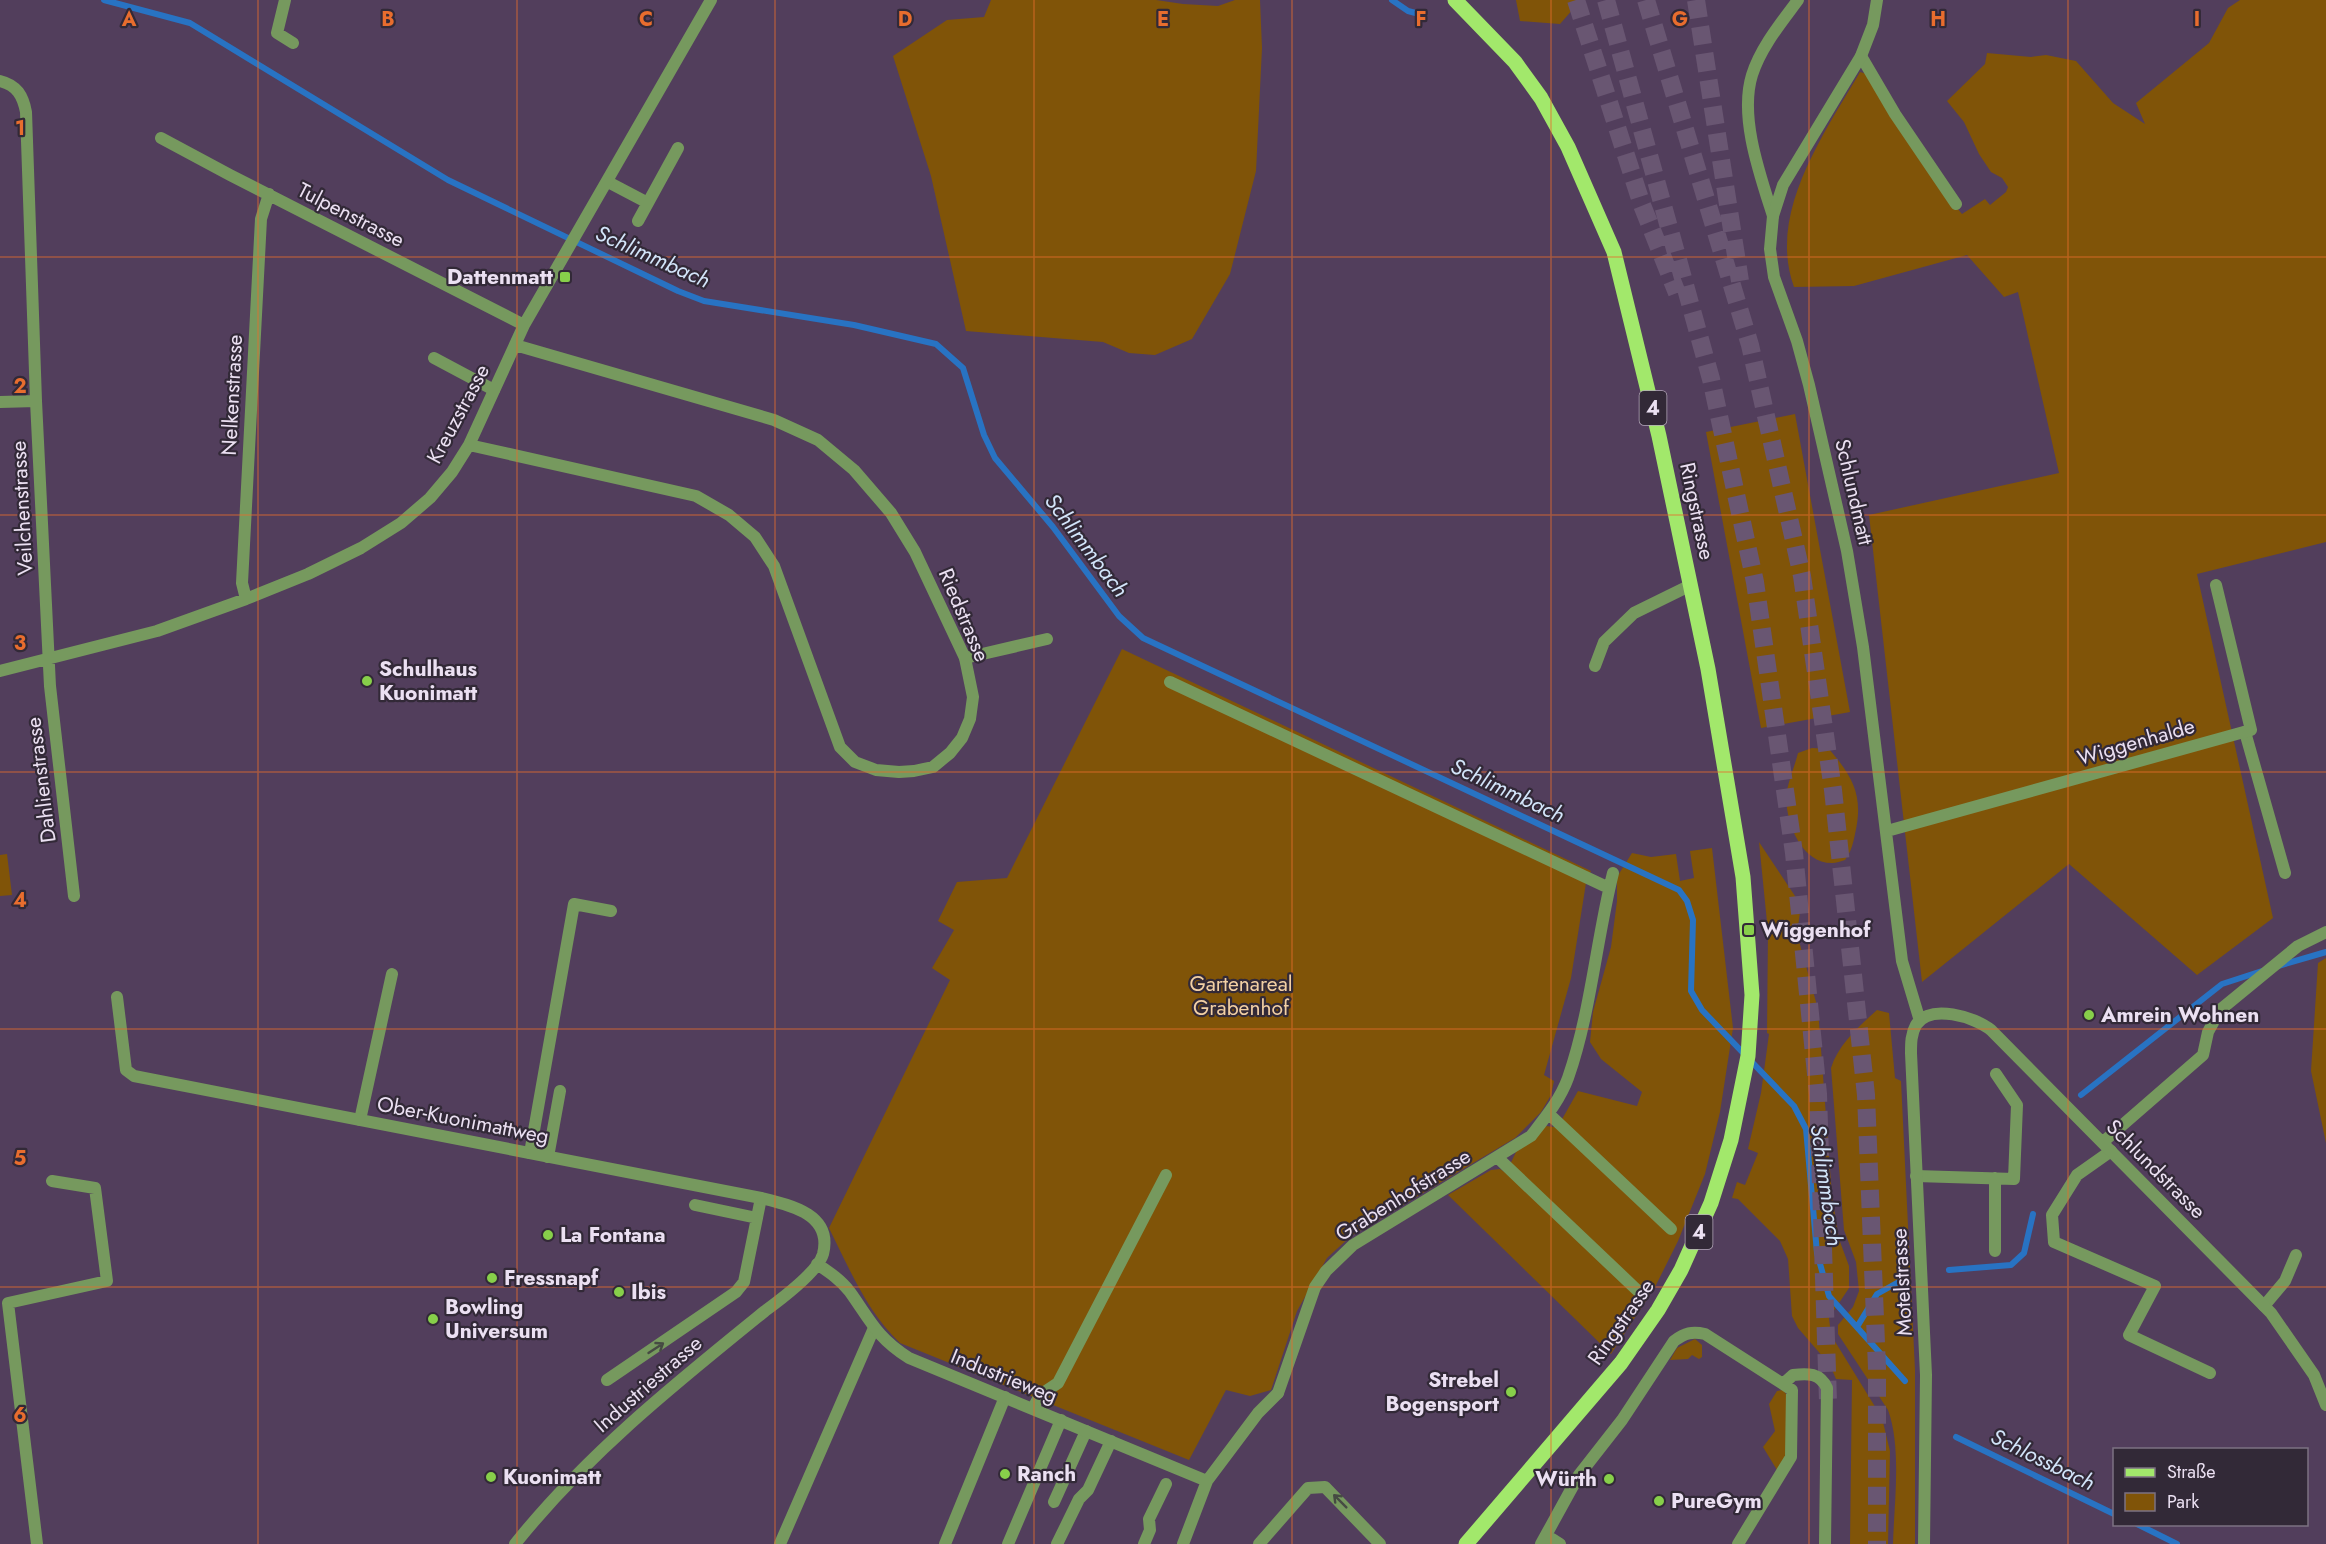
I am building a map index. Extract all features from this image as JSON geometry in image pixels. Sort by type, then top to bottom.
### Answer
[{"type":"main road","name":"Ringstrasse","points":[[1456,1],[1522,71],[1555,122],[1588,190],[1614,252],[1659,436],[1708,669],[1743,877],[1752,995],[1743,1085],[1731,1140],[1711,1203],[1681,1270],[1658,1310],[1621,1363],[1466,1544]]},
{"type":"street","points":[[285,0],[278,33],[293,43]]},
{"type":"street","name":"Kreuzstrasse","points":[[0,671],[157,631],[246,599],[361,548],[401,523],[430,498],[452,472],[469,445],[524,325],[711,0]]},
{"type":"street","points":[[1773,216],[1755,150],[1748,104],[1749,90],[1758,61],[1772,36],[1798,0]]},
{"type":"street","name":"Schlundmatt","points":[[1877,0],[1873,25],[1861,56],[1793,166],[1780,194],[1773,216],[1770,249],[1772,270],[1797,341],[1809,385],[1849,562],[1863,646],[1902,961],[1920,1021]]},
{"type":"street","points":[[1861,56],[1895,114],[1956,204]]},
{"type":"street","name":"Veilchenstrasse","points":[[0,81],[9,83],[20,92],[26,112],[36,401],[49,660]]},
{"type":"street","name":"Tulpenstrasse","points":[[161,138],[524,325]]},
{"type":"street","points":[[638,221],[678,148]]},
{"type":"street","points":[[608,182],[648,203]]},
{"type":"street","name":"Nelkenstrasse","points":[[246,599],[242,583],[261,219],[269,194]]},
{"type":"street","name":"Riedstrasse","points":[[469,445],[696,496],[729,515],[755,537],[774,566],[840,747],[855,762],[876,770],[899,772],[933,766],[950,753],[962,738],[970,719],[973,697],[965,658],[915,552],[891,513],[854,470],[818,440],[774,420],[515,345]]},
{"type":"street","points":[[434,358],[494,390]]},
{"type":"street","points":[[0,402],[36,401]]},
{"type":"street","points":[[1595,666],[1605,642],[1634,613],[1691,585]]},
{"type":"street","points":[[2216,585],[2251,730],[2245,732],[2285,873]]},
{"type":"street","points":[[965,658],[1047,639]]},
{"type":"street","name":"Dahlienstrasse","points":[[49,660],[74,896]]},
{"type":"street","points":[[1170,682],[1609,888]]},
{"type":"street","name":"Wiggenhalde","points":[[1887,831],[2245,732]]},
{"type":"street","name":"Grabenhofstrasse","points":[[1183,1544],[1207,1481],[1258,1413],[1278,1393],[1315,1287],[1326,1270],[1353,1245],[1531,1136],[1549,1114],[1567,1079],[1595,967],[1613,873]]},
{"type":"street","points":[[530,1153],[574,904],[610,911]]},
{"type":"street","points":[[2210,1373],[2129,1335],[2155,1286],[2054,1242],[2052,1215],[2077,1175],[2203,1055],[2208,1032],[2220,1010],[2298,946],[2326,932]]},
{"type":"street","points":[[360,1120],[392,974]]},
{"type":"street","name":"Ober-Kuonimattweg","points":[[117,997],[126,1070],[134,1076],[761,1198],[803,1210],[816,1220],[824,1237],[823,1255],[818,1264]]},
{"type":"street","name":"Schlundstrasse","points":[[1920,1021],[1930,1016],[1950,1014],[1981,1022],[2265,1306],[2314,1375],[2326,1405]]},
{"type":"street","name":"Motelstrasse","points":[[1920,1021],[1911,1041],[1926,1375],[1924,1544]]},
{"type":"street","points":[[1916,1176],[2014,1179],[2017,1105],[1996,1074]]},
{"type":"street","points":[[548,1157],[560,1091]]},
{"type":"street","points":[[1549,1114],[1671,1229]]},
{"type":"street","points":[[1498,1158],[1638,1291]]},
{"type":"street","points":[[1033,1408],[1040,1395],[1058,1383],[1166,1175]]},
{"type":"street","points":[[1995,1178],[1995,1251]]},
{"type":"street","points":[[37,1544],[8,1303],[107,1281],[94,1188],[52,1181]]},
{"type":"street","points":[[607,1380],[736,1292],[744,1282],[761,1198]]},
{"type":"street","points":[[695,1205],[757,1218]]},
{"type":"street","points":[[2265,1306],[2285,1281],[2296,1255]]},
{"type":"street","name":"Industrieweg","points":[[818,1264],[849,1291],[887,1343],[909,1358],[1207,1481]]},
{"type":"street","name":"Industriestrasse","points":[[515,1544],[584,1466],[696,1367],[796,1287],[818,1264]]},
{"type":"street","points":[[780,1544],[874,1328]]},
{"type":"street","points":[[1560,1544],[1544,1540],[1579,1475],[1622,1420],[1674,1341],[1683,1334],[1694,1332],[1705,1334],[1792,1390],[1791,1457],[1738,1544]]},
{"type":"street","points":[[1784,1384],[1793,1375],[1806,1373],[1817,1376],[1827,1388],[1825,1544]]},
{"type":"street","points":[[945,1544],[1005,1397]]},
{"type":"street","points":[[1008,1544],[1061,1420]]},
{"type":"street","points":[[1054,1502],[1086,1431]]},
{"type":"street","points":[[1057,1544],[1079,1498],[1088,1490],[1111,1442]]},
{"type":"street","points":[[1143,1544],[1150,1530],[1149,1519],[1166,1484]]},
{"type":"street","points":[[1258,1544],[1308,1488],[1325,1487],[1380,1544]]},
{"type":"green space","points":[[991,0],[1156,0],[1218,6],[1235,0],[1260,0],[1262,48],[1256,171],[1230,274],[1192,339],[1155,355],[1129,353],[1103,342],[966,331],[931,176],[893,56],[947,20],[984,17]]},
{"type":"green space","points":[[1516,0],[1581,0],[1560,24],[1520,21]]},
{"type":"green space","points":[[2240,0],[2326,0],[2326,542],[2197,574],[2273,918],[2197,975],[2069,864],[1922,982],[1869,515],[2059,473],[2018,292],[2004,297],[1967,255],[1854,286],[1794,287],[1788,259],[1788,231],[1803,175],[1860,72],[1867,74],[1947,196],[1962,214],[1985,199],[1990,205],[2006,192],[2008,187],[2002,178],[1991,172],[1979,154],[1964,122],[1947,101],[1985,64],[1987,53],[2031,57],[2046,55],[2076,61],[2113,103],[2145,124],[2136,103],[2209,43],[2228,8]]},
{"type":"green space","points":[[1795,414],[1850,712],[1761,728],[1706,432]]},
{"type":"green space","name":"Gartenareal Grabenhof","points":[[1122,649],[1591,871],[1586,883],[1571,978],[1544,1075],[1554,1081],[1551,1095],[1541,1112],[1515,1138],[1351,1236],[1327,1258],[1297,1311],[1271,1390],[1250,1396],[1226,1390],[1189,1460],[900,1343],[868,1304],[829,1228],[950,980],[932,968],[954,930],[938,921],[957,882],[1007,878]]},
{"type":"green space","points":[[1812,748],[1829,749],[1850,778],[1857,798],[1857,821],[1852,848],[1845,860],[1835,863],[1820,861],[1802,847],[1791,825],[1788,812],[1787,790],[1798,753]]},
{"type":"green space","points":[[1759,842],[1801,905],[1797,934],[1818,1009],[1832,1196],[1839,1239],[1849,1266],[1849,1288],[1829,1318],[1831,1335],[1882,1418],[1890,1451],[1888,1544],[1850,1544],[1852,1380],[1836,1379],[1830,1365],[1798,1328],[1792,1316],[1788,1259],[1780,1241],[1738,1199],[1732,1198],[1737,1182],[1745,1185],[1758,1153],[1748,1149],[1761,1093],[1769,1034],[1767,1033],[1768,932]]},
{"type":"green space","points":[[1712,848],[1733,1028],[1720,1112],[1705,1174],[1678,1241],[1656,1285],[1611,1354],[1448,1195],[1491,1170],[1500,1169],[1506,1173],[1516,1152],[1546,1126],[1554,1127],[1561,1121],[1578,1091],[1637,1106],[1642,1092],[1601,1059],[1590,1042],[1593,1012],[1611,947],[1617,901],[1617,877],[1632,853],[1651,857],[1676,854],[1680,881],[1694,878],[1690,851]]},
{"type":"green space","points":[[7,854],[12,895],[0,896],[0,855]]},
{"type":"green space","points":[[2326,958],[2326,1143],[2311,1071],[2318,963]]},
{"type":"green space","points":[[1877,1010],[1889,1013],[1895,1078],[1901,1081],[1915,1370],[1915,1544],[1893,1544],[1896,1459],[1888,1410],[1838,1334],[1838,1325],[1853,1307],[1859,1291],[1856,1262],[1844,1230],[1831,1068],[1844,1044],[1856,1029]]},
{"type":"green space","points":[[1695,1339],[1702,1345],[1702,1357],[1699,1359],[1692,1355],[1688,1359],[1670,1360],[1677,1348]]},
{"type":"green space","points":[[1783,1390],[1786,1394],[1786,1455],[1777,1470],[1763,1447],[1775,1431],[1769,1404],[1777,1391]]},
{"type":"waterway","name":"Schlimmbach","points":[[104,0],[190,23],[448,180],[678,291],[704,301],[854,325],[936,344],[963,368],[984,435],[995,458],[1053,527],[1119,616],[1143,638],[1679,890],[1687,901],[1693,920],[1691,991],[1702,1010],[1794,1106],[1806,1129],[1817,1253],[1829,1296],[1905,1381]]},
{"type":"waterway","points":[[1392,0],[1408,11],[1423,15]]},
{"type":"waterway","points":[[2278,966],[2326,952]]},
{"type":"waterway","points":[[2081,1095],[2222,984],[2262,971]]},
{"type":"waterway","points":[[1949,1270],[2011,1265],[2024,1253],[2033,1214]]},
{"type":"waterway","points":[[1857,1327],[1877,1294],[1904,1279]]},
{"type":"waterway","name":"Schlossbach","points":[[1956,1437],[2113,1514]]},
{"type":"waterway","name":"Schlossbach","points":[[2141,1526],[2177,1544]]},
{"type":"tunnel","points":[[1576,0],[1642,205],[1677,293]]},
{"type":"tunnel","points":[[1606,0],[1711,379],[1755,582],[1794,853],[1818,1094],[1828,1401]]},
{"type":"tunnel","points":[[1646,0],[1750,345],[1802,576],[1833,790],[1866,1095],[1877,1368],[1877,1544]]},
{"type":"tunnel","points":[[1696,0],[1740,281]]},
{"type":"place","name":"Dattenmatt","points":[[565,277]]},
{"type":"place","name":"Schulhaus Kuonimatt","points":[[367,681]]},
{"type":"place","name":"Wiggenhof","points":[[1749,930]]},
{"type":"place","name":"Amrein Wohnen","points":[[2089,1015]]},
{"type":"place","name":"La Fontana","points":[[548,1235]]},
{"type":"place","name":"Fressnapf","points":[[492,1278]]},
{"type":"place","name":"Ibis","points":[[619,1292]]},
{"type":"place","name":"Bowling Universum","points":[[433,1319]]},
{"type":"place","name":"Strebel Bogensport","points":[[1511,1392]]},
{"type":"place","name":"Ranch","points":[[1005,1474]]},
{"type":"place","name":"Kuonimatt","points":[[491,1477]]},
{"type":"place","name":"Würth","points":[[1609,1479]]},
{"type":"place","name":"PureGym","points":[[1659,1501]]}]
